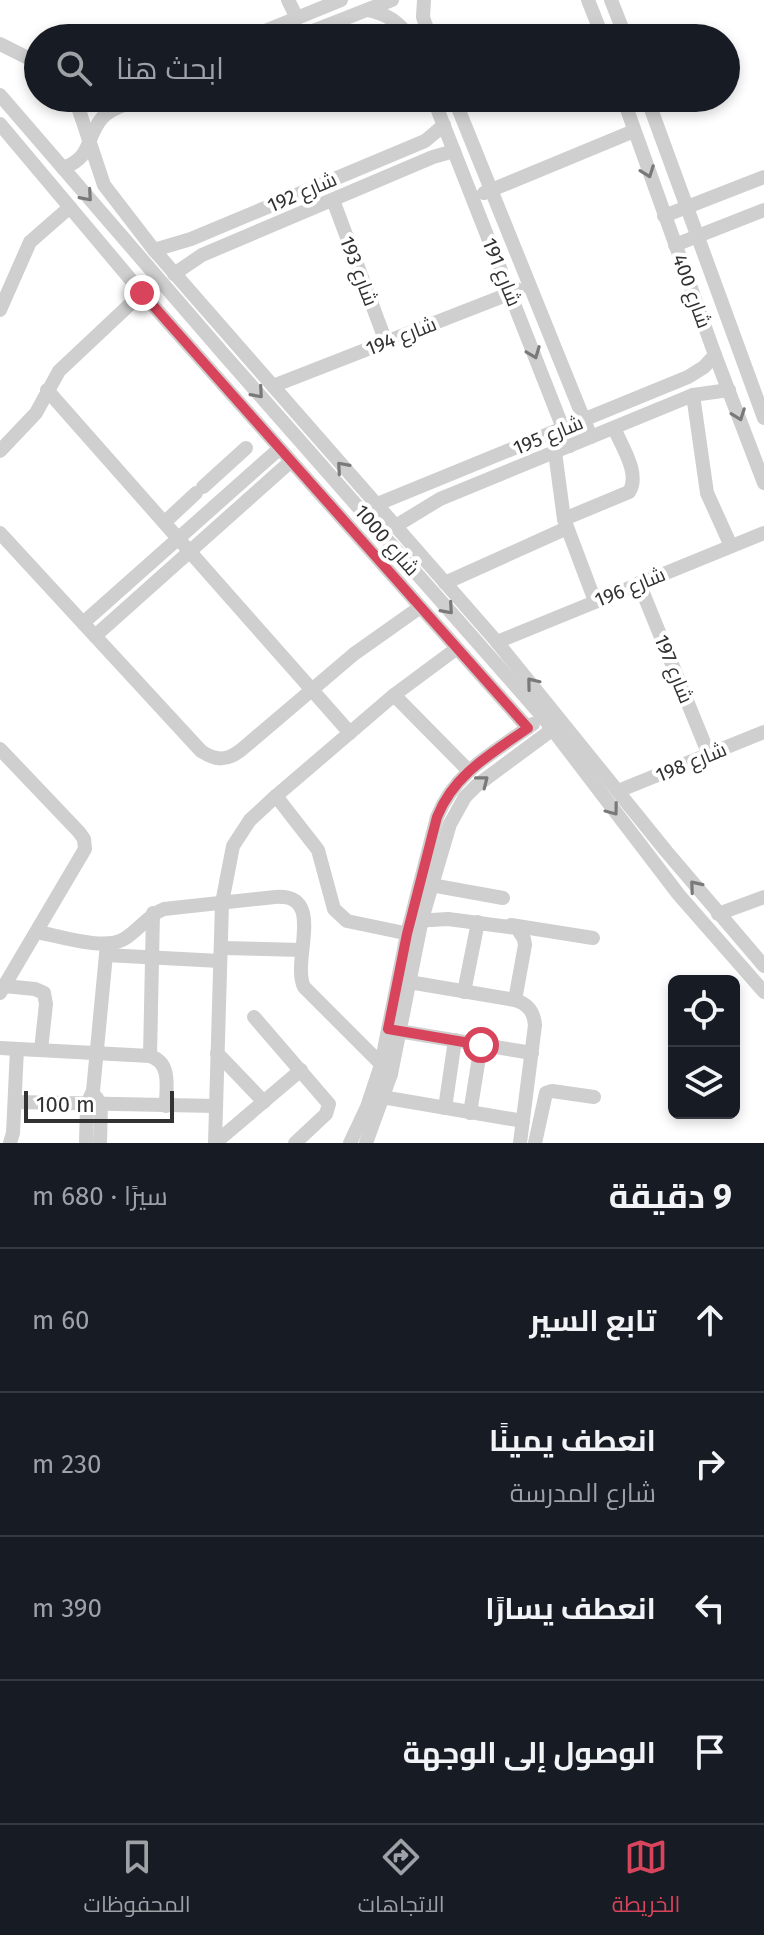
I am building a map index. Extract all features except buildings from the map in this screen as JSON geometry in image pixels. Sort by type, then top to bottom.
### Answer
[{"type":"street","points":[[288,0],[297,18]]},
{"type":"street","points":[[282,24],[341,0]]},
{"type":"street","points":[[331,24],[392,0]]},
{"type":"street","points":[[424,0],[425,24]]},
{"type":"street","points":[[588,0],[598,24]]},
{"type":"street","points":[[611,0],[620,24]]},
{"type":"street","points":[[367,10],[384,13],[400,24]]},
{"type":"street","points":[[0,44],[7,54]]},
{"type":"street","name":"شارع 1000","points":[[0,95],[543,717],[679,895],[764,992]]},
{"type":"street","name":"شارع 1000","points":[[80,112],[104,185],[154,250],[497,642],[718,914],[764,966]]},
{"type":"street","points":[[63,168],[81,158],[102,118],[109,112]]},
{"type":"street","name":"شارع 191","points":[[439,112],[570,446]]},
{"type":"street","name":"شارع 191","points":[[459,112],[591,437]]},
{"type":"street","name":"شارع 400","points":[[628,112],[764,483]]},
{"type":"street","name":"شارع 400","points":[[652,112],[764,418]]},
{"type":"street","points":[[0,124],[142,293],[528,728]]},
{"type":"street","name":"شارع 192","points":[[154,250],[191,239],[425,141],[444,125]]},
{"type":"street","points":[[472,197],[634,131]]},
{"type":"street","name":"شارع 192","points":[[174,274],[202,255],[433,157],[454,151]]},
{"type":"street","points":[[664,216],[764,177]]},
{"type":"street","name":"شارع 193","points":[[333,200],[386,342]]},
{"type":"street","points":[[0,310],[30,242],[70,207]]},
{"type":"street","points":[[675,245],[764,210]]},
{"type":"street","points":[[500,266],[518,258]]},
{"type":"street","name":"شارع 194","points":[[273,386],[529,286]]},
{"type":"street","points":[[0,451],[28,424],[67,362],[142,293]]},
{"type":"street","name":"شارع 195","points":[[375,505],[688,377],[715,355]]},
{"type":"street","points":[[47,390],[350,733]]},
{"type":"street","name":"شارع 195","points":[[394,527],[440,499],[693,395],[729,390]]},
{"type":"street","points":[[693,395],[707,493],[731,546]]},
{"type":"street","points":[[445,583],[629,492],[633,486],[632,472],[614,428]]},
{"type":"street","points":[[165,522],[199,486],[246,448]]},
{"type":"street","points":[[83,623],[279,449]]},
{"type":"street","points":[[555,452],[566,524],[595,601]]},
{"type":"street","points":[[95,636],[290,462]]},
{"type":"street","points":[[199,486],[218,502]]},
{"type":"street","points":[[234,488],[245,500]]},
{"type":"street","points":[[0,533],[201,751],[221,759],[232,757],[354,654],[419,608]]},
{"type":"street","name":"شارع 196","points":[[497,642],[764,533]]},
{"type":"street","name":"شارع 197","points":[[639,583],[709,755]]},
{"type":"street","points":[[215,1143],[222,903],[233,846],[250,820],[276,796],[394,695],[456,649]]},
{"type":"street","points":[[394,695],[468,770]]},
{"type":"street","points":[[366,1143],[386,1070],[437,817],[444,799],[468,770],[543,717]]},
{"type":"street","points":[[414,928],[450,824],[465,797],[488,776],[553,729]]},
{"type":"street","name":"شارع 198","points":[[618,791],[764,732]]},
{"type":"street","points":[[0,749],[84,839],[85,849],[2,990]]},
{"type":"street","points":[[276,796],[318,850],[334,909],[347,921],[414,928],[478,922],[593,938]]},
{"type":"street","points":[[431,885],[503,898]]},
{"type":"street","points":[[106,950],[153,913],[164,909],[285,896],[294,899],[305,916],[300,975],[304,987],[386,1070]]},
{"type":"street","points":[[718,914],[764,897]]},
{"type":"street","points":[[150,1056],[153,913]]},
{"type":"street","points":[[464,992],[478,922]]},
{"type":"street","points":[[511,925],[524,939],[515,1000]]},
{"type":"street","points":[[37,932],[152,958],[302,950]]},
{"type":"street","points":[[86,1143],[93,1100],[106,950]]},
{"type":"street","points":[[403,981],[515,1000],[528,1006],[535,1018],[520,1143]]},
{"type":"street","points":[[2,990],[35,989],[44,993],[46,1004],[41,1050]]},
{"type":"street","points":[[254,1017],[326,1100],[329,1109],[295,1143]]},
{"type":"street","points":[[394,1030],[532,1053]]},
{"type":"street","points":[[445,1108],[455,1040]]},
{"type":"street","points":[[470,1113],[481,1045]]},
{"type":"street","points":[[0,1048],[159,1059],[165,1066],[166,1106]]},
{"type":"street","points":[[10,1143],[17,1049]]},
{"type":"street","points":[[217,1053],[264,1102]]},
{"type":"street","points":[[215,1143],[301,1070]]},
{"type":"street","points":[[535,1143],[546,1093],[558,1091],[594,1097]]},
{"type":"street","points":[[377,1097],[523,1121]]},
{"type":"street","points":[[350,1143],[377,1097]]},
{"type":"street","points":[[93,1100],[100,1143]]},
{"type":"street","points":[[15,1102],[93,1100],[166,1106],[216,1106]]},
{"type":"route","points":[[142,293],[528,728],[468,770],[444,799],[407,934],[388,1029],[481,1045]]}]
